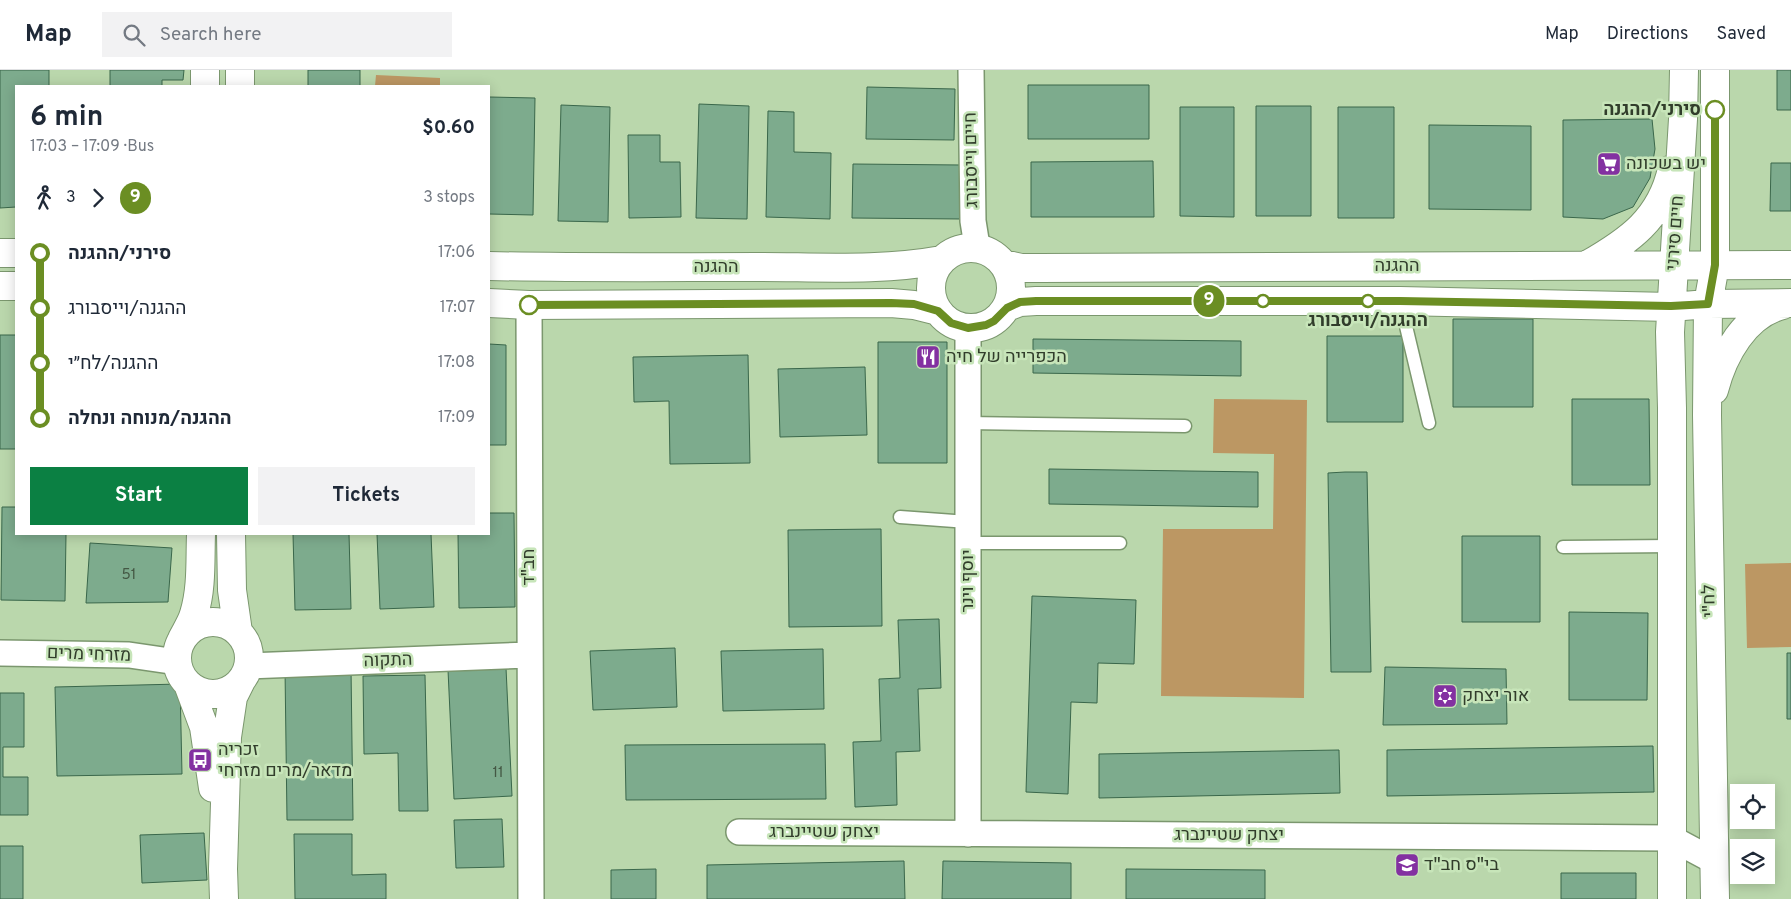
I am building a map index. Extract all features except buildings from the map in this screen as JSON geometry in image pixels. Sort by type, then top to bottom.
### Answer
[{"type":"street","points":[[205,70],[205,85]]},
{"type":"street","points":[[240,70],[240,85]]},
{"type":"street","name":"חיים וייסבורג","points":[[971,70],[973,221],[976,240],[980,249]]},
{"type":"street","name":"חיים סירני","points":[[1671,306],[1675,266],[1684,70]]},
{"type":"street","name":"חיים סירני","points":[[1708,304],[1715,265],[1715,70]]},
{"type":"street","points":[[1587,265],[1620,246],[1640,228],[1658,207],[1668,185],[1683,119]]},
{"type":"street","points":[[960,249],[980,249],[997,257],[1004,264],[1012,286],[1011,297],[1007,308],[994,321],[986,325],[968,328],[951,323],[938,311],[930,290],[935,269],[950,253],[960,249]]},
{"type":"street","points":[[0,252],[15,253]]},
{"type":"street","name":"ההגנה","points":[[490,266],[562,268],[860,267],[914,265],[942,260]]},
{"type":"street","name":"ההגנה","points":[[1004,264],[1021,268],[1791,265]]},
{"type":"street","points":[[0,286],[15,286]]},
{"type":"street","name":"ההגנה","points":[[1007,308],[1020,302],[1036,301],[1400,301],[1671,306],[1791,304]]},
{"type":"street","name":"ההגנה","points":[[490,303],[529,305],[891,303],[914,304],[938,311]]},
{"type":"street","name":"לח\"י","points":[[1708,304],[1707,415],[1714,899]]},
{"type":"street","points":[[1707,415],[1718,375],[1741,332],[1761,315],[1780,306],[1791,304]]},
{"type":"street","name":"חב\"ד","points":[[529,305],[531,899]]},
{"type":"street","points":[[1671,306],[1672,899]]},
{"type":"street","name":"יוסף וינר","points":[[968,328],[968,834]]},
{"type":"street","points":[[200,535],[198,599],[182,662],[198,691],[210,694],[233,688],[245,673]]},
{"type":"street","points":[[231,535],[233,604],[238,632]]},
{"type":"street","points":[[223,869],[204,727],[182,662],[188,631],[197,625],[208,622],[219,622],[238,632],[245,642],[248,654],[245,673],[233,696],[227,737],[223,869],[224,899]]},
{"type":"street","name":"מזרחי מרים","points":[[0,653],[129,655],[182,662]]},
{"type":"street","name":"התקוה","points":[[245,673],[529,656]]},
{"type":"street","name":"יצחק שטיינברג","points":[[739,832],[1671,838],[1714,861]]},
{"type":"lane","points":[[1400,301],[1429,423]]},
{"type":"lane","points":[[967,423],[1185,426]]},
{"type":"lane","points":[[900,518],[968,532],[1120,543]]},
{"type":"lane","points":[[1563,547],[1672,546]]},
{"type":"shaded area","points":[[376,75],[440,78],[440,85],[375,85]]},
{"type":"shaded area","points":[[1214,399],[1307,400],[1304,698],[1161,696],[1163,529],[1273,529],[1274,454],[1213,453]]},
{"type":"shaded area","points":[[1791,563],[1791,647],[1747,648],[1745,564]]},
{"type":"bus line","name":"9","points":[[529,305],[914,304],[938,311],[951,323],[968,328],[977,328],[994,321],[1007,308],[1020,302],[1036,301],[1400,301],[1671,306],[1708,304],[1715,265],[1715,110]]},
{"type":"place","name":"סירני/ההגנה","points":[[1715,110]]},
{"type":"place","name":"יש בשכונה","points":[[1609,164]]},
{"type":"place","name":"ההגנה/וייסבורג","points":[[1368,301]]},
{"type":"place","name":"הכפרייה של חיה","points":[[928,357]]},
{"type":"place","name":"אור יצחק","points":[[1445,696]]},
{"type":"place","name":"זכריה מדאר/מרים מזרחי","points":[[200,760]]},
{"type":"place","name":"בי\"ס חב\"ד","points":[[1407,865]]}]
